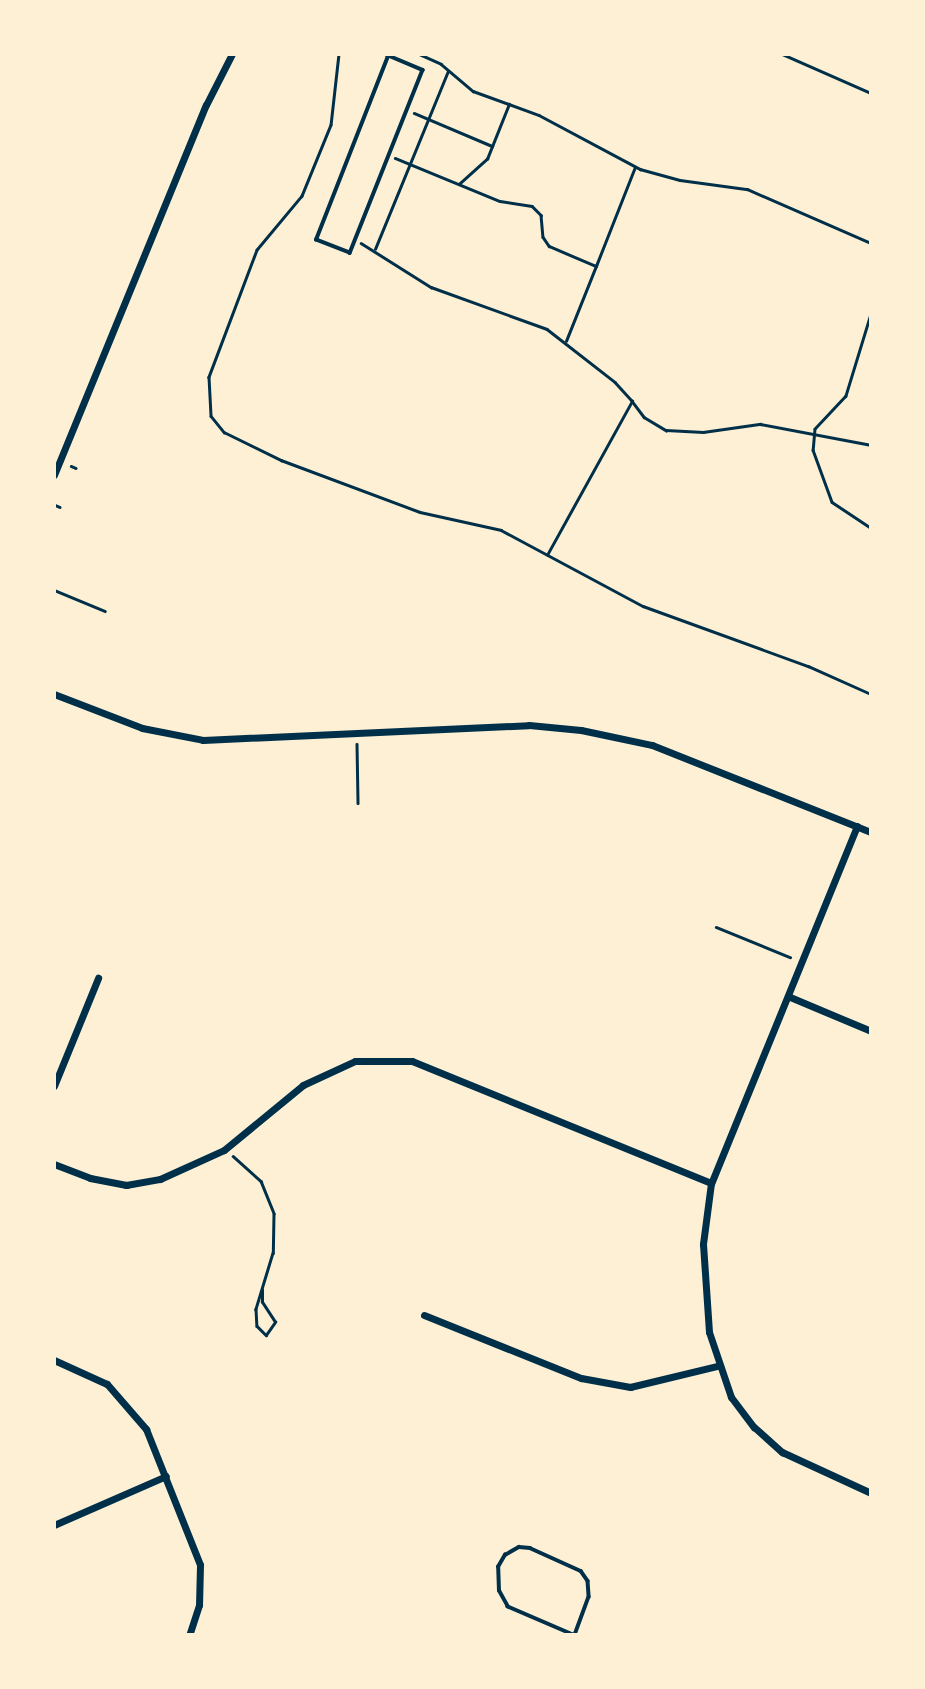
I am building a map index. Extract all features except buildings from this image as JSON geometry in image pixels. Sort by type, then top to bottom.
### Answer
[{"type":"street","points":[[54,475],[206,105],[232,54]]},
{"type":"street","points":[[54,694],[142,728],[203,740],[529,724],[581,730],[652,746],[871,832]]},
{"type":"street","points":[[857,826],[790,997],[711,1183],[703,1244],[709,1332],[717,1366],[731,1398],[768,1441],[803,1465],[871,1493]]},
{"type":"street","points":[[54,1086],[98,978]]},
{"type":"street","points":[[790,997],[871,1031]]},
{"type":"street","points":[[54,1164],[90,1178],[126,1185],[160,1180],[225,1150],[303,1085],[355,1061],[412,1061],[711,1183]]},
{"type":"street","points":[[424,1315],[581,1378],[630,1387],[717,1366]]},
{"type":"street","points":[[54,1360],[90,1375],[123,1397],[146,1429],[200,1565],[199,1605],[189,1635]]},
{"type":"street","points":[[54,1525],[166,1476]]},
{"type":"lane","points":[[387,55],[423,70],[407,111],[350,253],[316,240],[387,55]]},
{"type":"lane","points":[[519,1547],[530,1548],[581,1571],[589,1581],[589,1597],[574,1635],[508,1607],[499,1591],[498,1567],[505,1555],[519,1547]]},
{"type":"path","points":[[339,54],[331,125],[302,195],[257,250],[209,377],[211,416],[224,432],[281,460],[420,512],[501,530],[643,606],[871,694]]},
{"type":"path","points":[[419,54],[473,90],[539,115],[635,167],[680,180],[747,188],[871,243]]},
{"type":"path","points":[[782,54],[871,93]]},
{"type":"path","points":[[375,248],[448,71]]},
{"type":"path","points":[[459,184],[482,165],[509,104]]},
{"type":"path","points":[[407,111],[492,146]]},
{"type":"path","points":[[389,155],[500,201],[533,206],[541,215],[546,244],[596,266]]},
{"type":"path","points":[[565,342],[635,167]]},
{"type":"path","points":[[355,240],[375,248],[383,259],[431,287],[534,322],[565,342],[632,401],[645,417],[666,430],[703,432],[760,424],[871,445]]},
{"type":"path","points":[[871,314],[846,396],[824,417],[813,436],[813,450],[831,502],[871,528]]},
{"type":"path","points":[[547,555],[632,401]]},
{"type":"path","points":[[71,466],[76,468]]},
{"type":"path","points":[[55,505],[60,507]]},
{"type":"path","points":[[54,590],[105,611]]},
{"type":"path","points":[[356,742],[358,803]]},
{"type":"path","points":[[716,926],[790,957]]},
{"type":"path","points":[[233,1156],[261,1181],[274,1214],[273,1253],[262,1290],[257,1326],[266,1335],[275,1322],[262,1302],[262,1290]]}]
